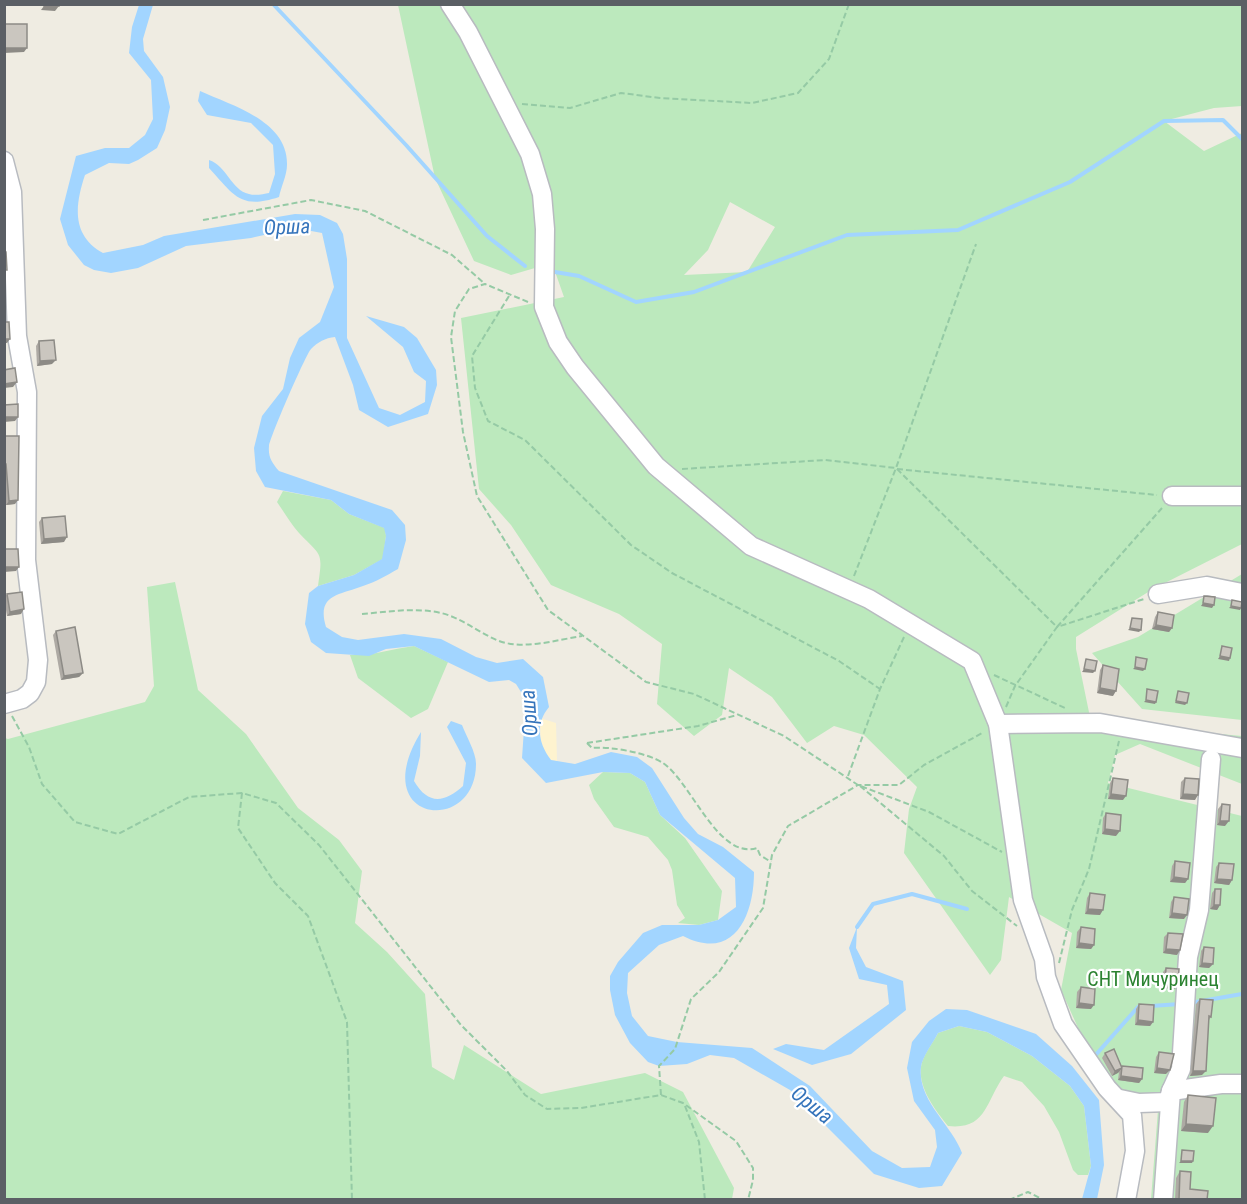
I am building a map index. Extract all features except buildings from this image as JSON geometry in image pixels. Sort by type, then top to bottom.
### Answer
[{"type":"street","points":[[450,4],[504,101],[530,154],[542,194],[545,229],[544,307],[558,342],[575,367],[661,470],[751,546],[848,590],[972,661],[998,724],[1023,900],[1038,940],[1046,977],[1063,1024],[1107,1088],[1120,1099],[1132,1115],[1135,1151],[1126,1200]]},
{"type":"street","points":[[4,161],[12,192],[18,336],[27,392],[26,560],[38,660],[36,682],[30,693],[22,699],[5,704]]},
{"type":"street","points":[[1172,496],[1242,496]]},
{"type":"street","points":[[1158,594],[1207,586],[1242,593]]},
{"type":"street","points":[[998,724],[1101,723],[1242,748]]},
{"type":"street","points":[[1162,1200],[1169,1097],[1181,1069],[1188,957],[1199,910],[1211,759]]},
{"type":"street","points":[[1120,1099],[1139,1103],[1221,1084],[1242,1084]]},
{"type":"street","points":[[1134,1129],[1169,1097]]},
{"type":"path","points":[[504,101],[570,108],[621,93],[752,103],[798,93],[829,59],[849,4]]},
{"type":"path","points":[[203,220],[311,200],[365,211],[452,255],[485,284],[509,296],[544,307]]},
{"type":"path","points":[[848,590],[896,468],[976,244]]},
{"type":"path","points":[[485,284],[469,289],[455,311],[451,337],[463,432],[477,496],[548,610],[646,682],[694,694],[784,736],[848,776],[944,856],[972,891],[1038,940]]},
{"type":"path","points":[[509,296],[472,356],[475,388],[488,422],[525,440],[631,545],[672,573],[839,661],[880,689]]},
{"type":"path","points":[[661,470],[825,460],[1172,496]]},
{"type":"path","points":[[896,468],[1057,627]]},
{"type":"path","points":[[661,1095],[659,1066],[675,1049],[691,999],[719,972],[763,908],[771,862],[788,826],[858,785],[899,785],[924,765],[998,724],[1015,686],[1057,627],[1172,496]]},
{"type":"path","points":[[1057,627],[1158,594]]},
{"type":"path","points":[[362,614],[410,610],[441,613],[474,626],[500,641],[529,645],[582,636]]},
{"type":"path","points":[[848,776],[880,689],[910,624]]},
{"type":"path","points":[[972,661],[1015,686],[1068,709]]},
{"type":"path","points":[[5,704],[29,747],[42,784],[75,822],[118,834],[189,797],[242,793],[276,803],[320,845],[460,1025],[507,1071],[525,1095],[548,1109],[581,1108],[661,1095],[683,1103],[736,1141],[753,1168],[753,1180],[748,1200]]},
{"type":"path","points":[[737,715],[698,726],[587,743],[592,748],[605,746],[662,762],[682,780],[712,827],[727,843],[750,850],[757,848],[760,855],[771,862]]},
{"type":"path","points":[[1046,977],[1061,961],[1072,910],[1089,869],[1122,726]]},
{"type":"path","points":[[858,785],[929,812],[1018,861]]},
{"type":"path","points":[[242,793],[238,828],[275,883],[308,916],[347,1023],[352,1200]]},
{"type":"path","points":[[683,1103],[699,1142],[705,1200]]},
{"type":"path","points":[[1009,1200],[1028,1192],[1044,1200]]},
{"type":"green space","name":"СНТ Мичуринец","points":[[398,5],[1242,5],[1242,106],[1214,108],[1164,121],[1204,151],[1242,133],[1242,544],[1153,589],[1076,637],[1076,649],[1091,722],[1242,736],[1242,784],[1140,744],[1115,755],[1108,783],[1242,816],[1242,1199],[1151,1199],[1158,1110],[1106,1090],[1061,990],[1072,933],[1009,897],[1001,960],[990,975],[904,853],[909,809],[917,787],[864,735],[834,726],[807,743],[772,697],[729,668],[722,715],[694,736],[657,704],[662,644],[619,614],[551,585],[511,525],[479,489],[461,318],[564,297],[552,263],[511,275],[474,261],[435,178]],"holes":[[[730,202],[775,227],[747,272],[684,275],[708,250]]]},
{"type":"green space","points":[[283,491],[331,500],[349,514],[385,528],[383,559],[354,575],[318,586],[319,555],[296,529],[277,502]]},
{"type":"green space","points":[[1242,574],[1242,720],[1142,709],[1092,653],[1138,637]]},
{"type":"green space","points":[[175,582],[198,690],[246,734],[298,808],[339,840],[362,871],[355,923],[387,952],[425,994],[432,1067],[454,1080],[464,1045],[541,1094],[645,1073],[683,1092],[734,1188],[732,1199],[5,1199],[5,738],[145,702],[154,686],[147,587]]},
{"type":"green space","points":[[414,646],[448,662],[428,709],[411,718],[358,678],[350,655]]},
{"type":"green space","points":[[603,772],[630,773],[645,782],[660,815],[685,838],[722,891],[718,920],[699,925],[678,923],[685,918],[677,905],[672,870],[668,860],[648,837],[614,827],[594,799],[589,785]]},
{"type":"green space","points":[[959,1026],[987,1032],[1032,1056],[1070,1086],[1084,1106],[1091,1166],[1088,1175],[1078,1175],[1073,1170],[1059,1132],[1044,1106],[1022,1082],[1004,1076],[978,1119],[971,1124],[948,1126],[925,1091],[921,1067],[938,1033]]},
{"type":"sand","points":[[540,718],[556,723],[557,761],[551,760],[541,747]]},
{"type":"water","name":"Орша","points":[[139,5],[153,5],[143,39],[144,51],[163,77],[170,107],[165,130],[157,148],[138,160],[129,164],[109,163],[85,175],[79,197],[78,218],[85,237],[103,253],[143,245],[164,236],[295,214],[320,215],[337,223],[343,234],[347,259],[347,338],[379,408],[400,415],[425,402],[426,381],[414,372],[403,347],[366,316],[404,327],[417,338],[436,370],[437,385],[428,414],[388,427],[359,410],[353,385],[335,337],[316,344],[311,349],[288,396],[269,446],[271,460],[279,471],[392,510],[405,525],[406,540],[398,569],[372,582],[339,594],[327,602],[324,608],[326,627],[342,637],[358,640],[404,634],[441,639],[476,657],[497,663],[523,659],[543,677],[549,707],[542,720],[540,733],[543,747],[551,760],[575,764],[611,752],[637,757],[652,768],[684,818],[698,834],[723,847],[754,872],[750,904],[745,918],[738,930],[728,939],[716,943],[701,943],[683,936],[659,945],[628,973],[627,993],[632,1016],[648,1036],[677,1042],[752,1048],[810,1086],[872,1151],[902,1168],[930,1167],[937,1147],[935,1130],[914,1101],[907,1068],[912,1042],[929,1021],[946,1009],[967,1010],[1036,1034],[1072,1066],[1099,1100],[1104,1165],[1097,1199],[1082,1199],[1091,1166],[1084,1106],[1070,1086],[1032,1056],[987,1032],[959,1026],[938,1033],[923,1059],[921,1079],[924,1090],[962,1153],[942,1186],[919,1188],[874,1174],[790,1090],[734,1058],[710,1055],[687,1064],[659,1066],[648,1062],[630,1043],[615,1015],[610,990],[610,976],[618,962],[643,933],[662,925],[699,925],[718,920],[736,907],[735,878],[660,815],[645,782],[630,773],[603,772],[546,783],[522,758],[526,700],[516,684],[509,680],[489,682],[414,646],[386,649],[369,656],[326,653],[311,642],[305,624],[309,593],[318,586],[354,575],[382,559],[386,536],[384,528],[349,514],[331,500],[265,487],[256,471],[254,448],[262,416],[283,389],[290,358],[299,338],[320,322],[334,287],[322,233],[295,228],[251,238],[186,246],[138,268],[111,273],[94,270],[84,265],[68,245],[60,219],[76,156],[105,148],[129,148],[145,135],[153,119],[151,80],[129,53],[132,27]]},
{"type":"water","points":[[200,91],[256,117],[269,126],[278,137],[285,150],[287,165],[279,197],[266,201],[246,201],[232,192],[209,168],[209,160],[220,167],[243,192],[254,195],[269,193],[275,174],[273,145],[251,123],[207,115],[198,101]]},
{"type":"water","points":[[451,721],[462,725],[474,754],[476,764],[471,787],[460,802],[444,810],[428,809],[414,801],[406,786],[407,762],[421,732],[420,756],[414,781],[419,789],[431,798],[437,799],[449,796],[463,786],[466,763],[447,727]]},
{"type":"water","points":[[857,927],[856,948],[866,967],[903,981],[906,1010],[851,1054],[812,1065],[773,1049],[786,1044],[824,1050],[889,1004],[887,985],[859,979],[849,948]]},
{"type":"waterway","points":[[273,4],[406,145],[487,236],[525,266]]},
{"type":"waterway","points":[[549,271],[579,276],[636,302],[694,292],[847,235],[958,230],[1070,182],[1164,121],[1223,120],[1242,139]]},
{"type":"waterway","points":[[857,927],[873,904],[912,894],[967,909]]},
{"type":"waterway","points":[[1190,1003],[1242,994]]},
{"type":"waterway","points":[[1151,1006],[1180,1004]]},
{"type":"waterway","points":[[1093,1058],[1138,1007],[1141,1007]]}]
